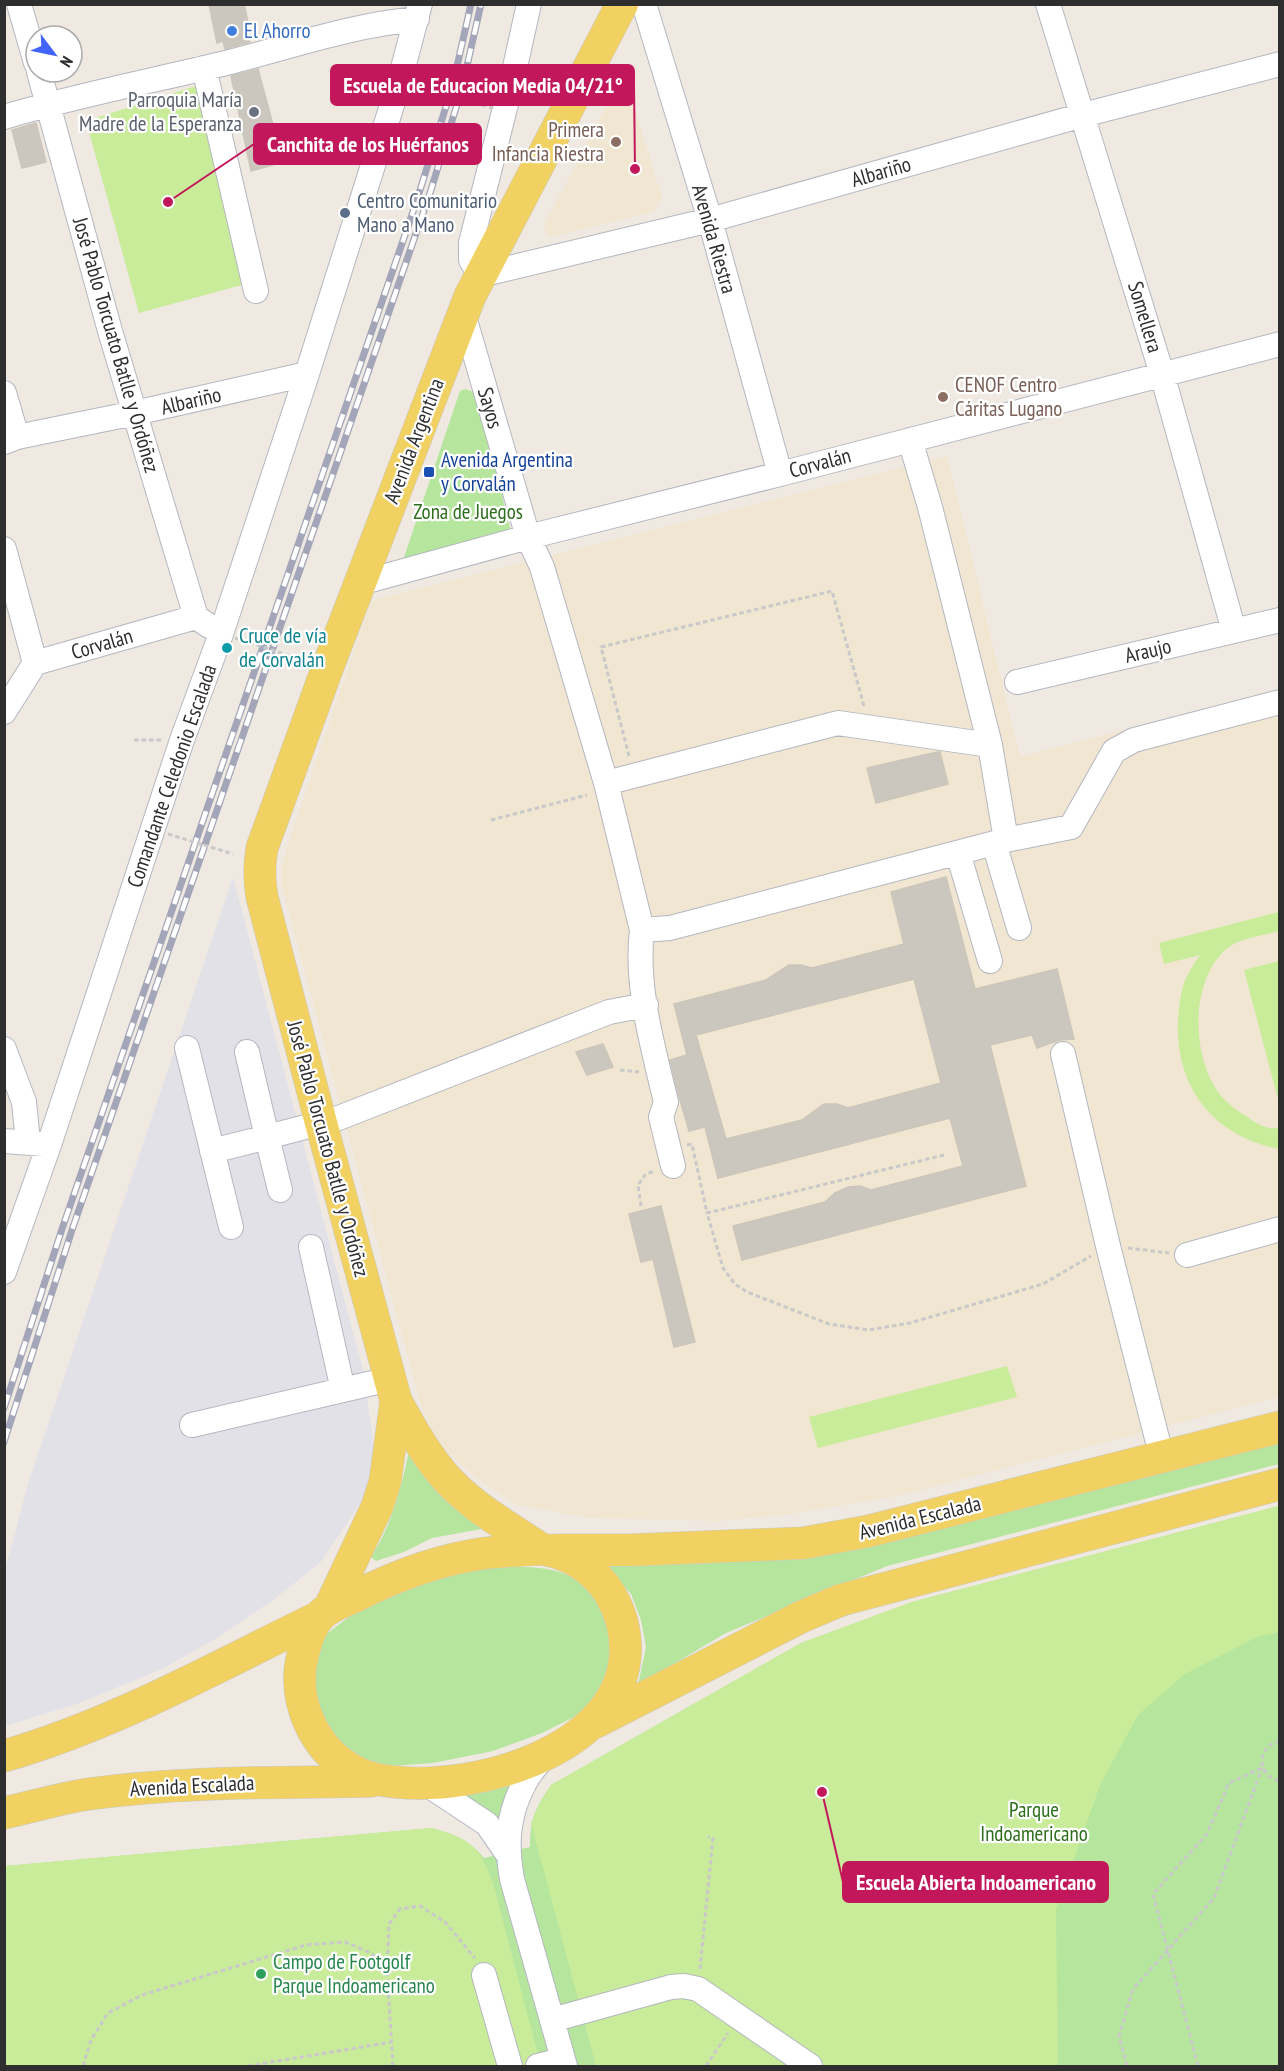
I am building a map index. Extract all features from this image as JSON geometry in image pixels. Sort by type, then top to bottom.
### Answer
[{"type":"main road","name":"Avenida Argentina","points":[[262,897],[259,877],[262,848],[463,314],[480,275],[622,4]]},
{"type":"main road","name":"José Pablo Torcuato Batlle y Ordóñez","points":[[262,897],[304,1058],[315,1125],[393,1390],[418,1442],[442,1474],[484,1511],[546,1549],[581,1563],[604,1584],[620,1611],[626,1642],[623,1673],[611,1702],[590,1725]]},
{"type":"main road","name":"José Pablo Torcuato Batlle y Ordóñez","points":[[382,1780],[357,1773],[336,1758],[318,1739],[306,1716],[300,1691],[300,1665],[306,1639],[324,1613],[377,1507],[385,1482],[393,1390]]},
{"type":"main road","name":"Avenida Escalada","points":[[324,1613],[379,1584],[431,1565],[485,1553],[546,1549],[631,1550],[804,1543],[870,1532],[1280,1426]]},
{"type":"main road","points":[[382,1780],[424,1783],[477,1777],[507,1770],[547,1754],[590,1725],[801,1617],[841,1600],[1280,1484]]},
{"type":"main road","points":[[4,1756],[50,1742],[105,1721],[324,1613]]},
{"type":"main road","name":"Avenida Escalada","points":[[4,1813],[86,1794],[139,1788],[195,1784],[382,1780]]},
{"type":"street","points":[[19,4],[25,24]]},
{"type":"street","points":[[480,275],[471,260],[471,243],[529,4]]},
{"type":"street","name":"Avenida Riestra","points":[[644,4],[710,220],[780,474]]},
{"type":"street","name":"Somellera","points":[[1048,4],[1162,374],[1234,631]]},
{"type":"street","points":[[4,117],[48,104],[204,68],[380,13],[418,12]]},
{"type":"street","name":"Comandante Celedonio Escalada","points":[[4,1272],[27,1142],[182,740],[228,636],[395,94],[418,12]]},
{"type":"street","name":"Albariño","points":[[480,275],[710,220],[1083,116],[1280,64]]},
{"type":"street","points":[[204,68],[256,291]]},
{"type":"street","name":"José Pablo Torcuato Batlle y Ordóñez","points":[[42,84],[110,331],[196,617]]},
{"type":"street","name":"Sayos","points":[[463,314],[528,537],[542,567],[606,783],[642,930],[639,952],[652,1044],[666,1102],[661,1117],[673,1166]]},
{"type":"street","name":"Corvalán","points":[[360,583],[528,537],[1280,344]]},
{"type":"street","name":"Albariño","points":[[11,440],[307,374]]},
{"type":"street","points":[[4,393],[11,440]]},
{"type":"street","points":[[910,440],[930,507],[990,746],[1000,842],[1019,928]]},
{"type":"street","points":[[4,549],[35,663],[4,712]]},
{"type":"street","points":[[196,617],[228,636]]},
{"type":"street","name":"Corvalán","points":[[35,663],[196,617]]},
{"type":"street","name":"Araujo","points":[[1017,682],[1280,620]]},
{"type":"street","points":[[642,930],[670,928],[1000,842],[1071,826],[1114,750],[1134,740],[1280,702]]},
{"type":"street","points":[[606,783],[838,723],[990,746]]},
{"type":"street","points":[[958,853],[990,961]]},
{"type":"street","points":[[212,1151],[315,1125],[609,1012],[646,1005]]},
{"type":"street","points":[[187,1048],[231,1227]]},
{"type":"street","points":[[4,1049],[24,1102],[27,1142]]},
{"type":"street","points":[[247,1052],[280,1190]]},
{"type":"street","points":[[1063,1054],[1108,1246],[1162,1458]]},
{"type":"street","points":[[1187,1255],[1269,1239]]},
{"type":"street","points":[[311,1247],[343,1390]]},
{"type":"street","points":[[192,1425],[343,1390],[393,1390]]},
{"type":"street","points":[[538,2067],[564,2063],[512,1879],[507,1853],[511,1817],[524,1783],[547,1754]]},
{"type":"street","points":[[424,1783],[487,1824],[507,1853]]},
{"type":"street","points":[[484,1975],[510,2067]]},
{"type":"street","points":[[552,2020],[671,1987],[684,1986],[698,1989],[810,2067]]},
{"type":"path","points":[[417,87],[493,108]]},
{"type":"path","points":[[629,756],[601,648],[832,591],[870,728]]},
{"type":"path","points":[[228,636],[312,663]]},
{"type":"path","points":[[134,740],[182,740]]},
{"type":"path","points":[[491,820],[594,794],[606,783]]},
{"type":"path","points":[[168,834],[233,854]]},
{"type":"path","points":[[944,1155],[707,1213],[723,1268],[735,1284],[747,1293],[829,1324],[869,1330],[910,1323],[1043,1284],[1108,1246],[1187,1255]]},
{"type":"path","points":[[641,1206],[638,1185],[645,1175],[673,1166]]},
{"type":"path","points":[[1126,2067],[1119,2036],[1133,1989],[1214,1898],[1262,1768],[1261,1761],[1265,1749],[1270,1744],[1280,1741]]},
{"type":"path","points":[[1262,1768],[1270,1778],[1280,1781]]},
{"type":"path","points":[[1198,2067],[1153,1894],[1207,1834],[1229,1783],[1262,1768]]},
{"type":"path","points":[[698,1989],[701,1930],[712,1838],[708,1837]]},
{"type":"path","points":[[393,2067],[387,1969],[389,1924],[400,1909],[420,1906],[445,1922],[472,1954],[484,1975]]},
{"type":"path","points":[[83,2067],[91,2040],[108,2013],[142,1995],[306,1945],[345,1942],[371,1953],[387,1969]]},
{"type":"path","points":[[706,2067],[739,2017]]},
{"type":"path","points":[[248,2067],[392,2042]]},
{"type":"shaded area","name":"Primera Infancia Riestra","points":[[618,85],[628,86],[662,198],[654,212],[548,237],[544,225]]},
{"type":"shaded area","points":[[947,456],[1020,757],[1279,689],[1279,1397],[897,1496],[784,1515],[718,1521],[589,1518],[516,1504],[486,1485],[445,1449],[421,1406],[281,883],[281,869],[288,844],[371,601]]},
{"type":"shaded area","points":[[233,877],[363,1370],[376,1462],[363,1500],[320,1563],[273,1600],[215,1639],[162,1669],[77,1704],[5,1726],[5,1570],[28,1484]]},
{"type":"green space","points":[[196,86],[249,283],[139,313],[86,121]]},
{"type":"green space","name":"Zona de Juegos","points":[[465,389],[477,393],[511,532],[403,560],[460,391]]},
{"type":"green space","points":[[1279,912],[1279,931],[1236,943],[1224,951],[1213,965],[1205,982],[1198,1020],[1203,1059],[1209,1077],[1218,1092],[1231,1106],[1257,1123],[1265,1127],[1279,1128],[1279,1149],[1235,1133],[1217,1120],[1191,1087],[1183,1067],[1178,1020],[1184,983],[1200,955],[1164,964],[1159,943]]},
{"type":"green space","points":[[1280,961],[1279,1103],[1244,970]]},
{"type":"green space","points":[[1007,1366],[1017,1397],[818,1448],[809,1417]]},
{"type":"green space","points":[[1279,1439],[1279,1464],[887,1566],[726,1633],[638,1685],[646,1647],[641,1620],[631,1594],[602,1560],[704,1562]]},
{"type":"green space","points":[[410,1446],[487,1528],[432,1538],[404,1552],[376,1561],[371,1557],[391,1517]]},
{"type":"green space","name":"Parque Indoamericano","points":[[1279,1506],[1279,2066],[5,2066],[5,1866],[432,1828],[461,1838],[484,1858],[530,1847],[534,1814],[551,1785],[801,1643],[912,1602]]},
{"type":"green space","points":[[1279,1506],[1279,1632],[1257,1637],[1185,1674],[1138,1715],[1100,1785],[1056,1910],[1058,2066],[596,2066],[531,1823],[551,1785],[801,1643],[912,1602]]},
{"type":"green space","points":[[502,1566],[543,1568],[572,1577],[590,1589],[613,1617],[611,1671],[590,1704],[574,1717],[542,1733],[493,1751],[433,1763],[391,1766],[363,1758],[338,1745],[324,1729],[311,1676],[317,1652],[328,1633],[350,1616],[404,1589],[462,1572]]},
{"type":"green space","points":[[522,1777],[503,1838],[461,1795]]},
{"type":"green space","name":"Campo de Footgolf Parque Indoamericano","points":[[432,1828],[456,1836],[472,1845],[488,1870],[541,2066],[5,2066],[5,1866]]},
{"type":"building","points":[[209,4],[244,4],[251,35],[249,36],[250,42],[225,49],[223,41],[217,43]]},
{"type":"building","name":"Parroquia María Madre de la Esperanza","points":[[258,69],[283,162],[251,171],[231,76]]},
{"type":"building","points":[[36,123],[46,162],[22,168],[12,130]]},
{"type":"building","points":[[940,752],[948,784],[876,803],[867,768]]},
{"type":"building","points":[[946,877],[975,989],[1057,969],[1074,1039],[1059,1040],[1037,1048],[1032,1035],[990,1045],[1026,1186],[742,1260],[733,1226],[825,1202],[835,1193],[848,1187],[860,1186],[871,1190],[963,1166],[950,1118],[718,1178],[705,1127],[689,1131],[680,1100],[670,1060],[687,1055],[674,1004],[766,980],[789,965],[812,968],[904,944],[891,892]],"holes":[[[914,979],[941,1083],[848,1108],[837,1104],[824,1104],[802,1120],[726,1139],[696,1035]]]},
{"type":"building","points":[[603,1044],[613,1067],[587,1075],[576,1052]]},
{"type":"building","points":[[661,1206],[695,1342],[674,1347],[653,1259],[641,1262],[629,1214]]},
{"type":"railway","points":[[4,1408],[62,1229],[416,203],[453,84],[471,4]]},
{"type":"railway","points":[[4,1442],[72,1230],[431,190],[462,88],[481,4]]},
{"type":"place","name":"El Ahorro","points":[[232,31]]},
{"type":"place","name":"Parroquia María Madre de la Esperanza","points":[[254,112]]},
{"type":"place","name":"Primera Infancia Riestra","points":[[616,142]]},
{"type":"place","name":"Escuela de Educacion Media 04/21°","points":[[635,169]]},
{"type":"place","name":"Canchita de los Huérfanos","points":[[168,202]]},
{"type":"place","name":"Centro Comunitario Mano a Mano","points":[[345,213]]},
{"type":"place","name":"CENOF Centro Cáritas Lugano","points":[[943,397]]},
{"type":"place","name":"Avenida Argentina y Corvalán","points":[[429,472]]},
{"type":"place","name":"Cruce de vía de Corvalán","points":[[227,648]]},
{"type":"place","name":"Escuela Abierta Indoamericano","points":[[822,1792]]},
{"type":"place","name":"Campo de Footgolf Parque Indoamericano","points":[[261,1974]]}]
